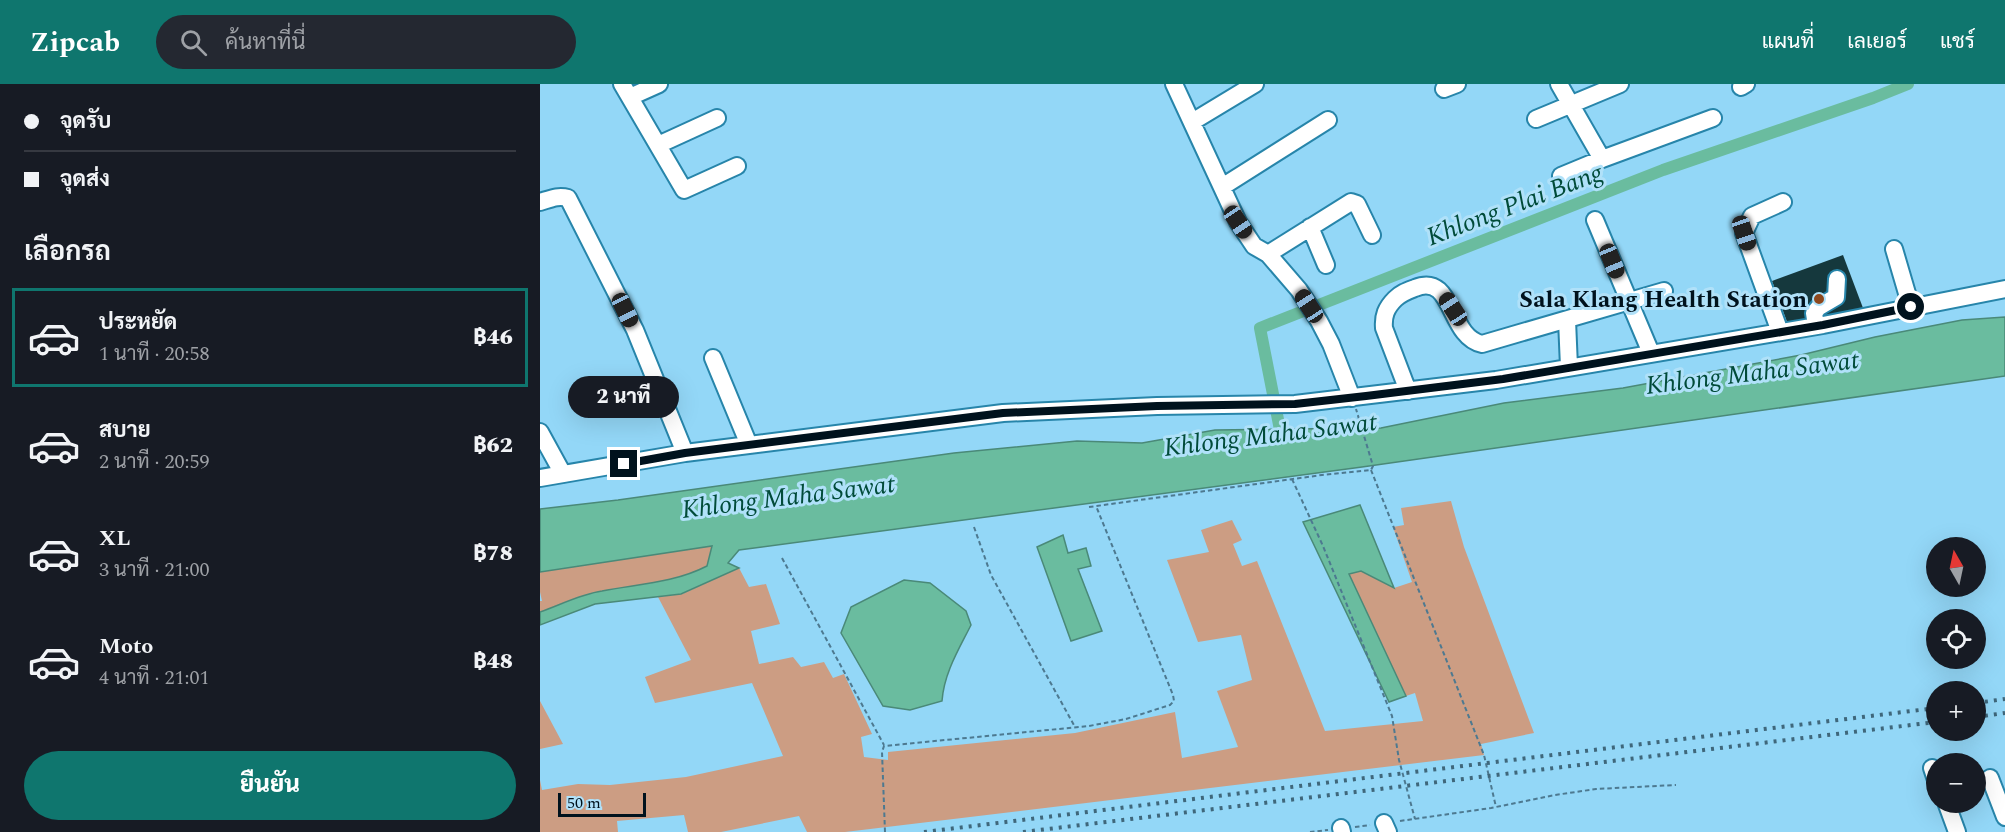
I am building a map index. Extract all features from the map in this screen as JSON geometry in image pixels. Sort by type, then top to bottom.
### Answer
[{"type":"street","points":[[659,84],[626,91],[684,190],[737,165]]},
{"type":"street","points":[[1174,84],[1238,222],[1254,246],[1268,254],[1299,290],[1331,344],[1352,398]]},
{"type":"street","points":[[1191,122],[1255,84]]},
{"type":"street","points":[[1558,84],[1602,159]]},
{"type":"street","points":[[1536,119],[1620,84]]},
{"type":"street","points":[[658,145],[717,118]]},
{"type":"street","points":[[1561,177],[1602,159],[1713,118]]},
{"type":"street","points":[[1222,187],[1328,120]]},
{"type":"street","points":[[540,202],[554,197],[568,198],[635,330],[685,453]]},
{"type":"street","points":[[1268,254],[1354,202],[1372,235]]},
{"type":"street","points":[[1780,332],[1744,233],[1752,216],[1783,202]]},
{"type":"street","points":[[1595,220],[1652,353]]},
{"type":"street","points":[[1310,227],[1326,265]]},
{"type":"street","points":[[1894,249],[1911,307]]},
{"type":"street","points":[[1816,326],[1814,313],[1819,307],[1836,297],[1837,279]]},
{"type":"street","points":[[1408,391],[1383,321],[1391,303],[1401,294],[1423,285],[1434,287],[1442,292],[1453,309],[1460,327],[1474,342],[1482,344],[1664,291]]},
{"type":"street","points":[[540,478],[685,453],[1003,413],[1157,406],[1295,404],[1496,380],[1816,326],[2005,290]]},
{"type":"street","points":[[1567,320],[1569,367]]},
{"type":"street","points":[[713,358],[748,445]]},
{"type":"street","points":[[540,432],[563,474]]},
{"type":"street","points":[[1990,778],[2005,817]]},
{"type":"street","points":[[1950,813],[1957,832]]},
{"type":"path","points":[[1358,416],[1372,468],[1484,755],[1496,807]]},
{"type":"path","points":[[1089,507],[1372,468]]},
{"type":"path","points":[[1292,479],[1323,546],[1392,716],[1398,760],[1415,819]]},
{"type":"path","points":[[884,746],[1075,727],[1126,719],[1170,705],[1174,701],[1096,506]]},
{"type":"path","points":[[974,526],[991,575],[1075,727]]},
{"type":"path","points":[[782,558],[884,746],[882,752],[885,832]]},
{"type":"path","points":[[1310,832],[1386,828],[1415,819],[1596,789],[1676,785]]},
{"type":"shaded area","points":[[1451,501],[1464,547],[1534,733],[1481,744],[1484,755],[845,832],[807,832],[799,816],[721,832],[688,832],[684,815],[617,821],[618,832],[540,832],[540,780],[542,790],[578,784],[610,785],[686,777],[783,756],[752,683],[655,703],[645,677],[691,660],[658,597],[682,594],[739,568],[749,587],[766,584],[780,624],[751,631],[759,664],[793,657],[801,667],[824,662],[833,678],[844,674],[872,734],[861,737],[864,757],[888,760],[888,752],[1075,733],[1175,712],[1182,758],[1238,747],[1217,691],[1252,680],[1241,635],[1198,642],[1167,560],[1209,552],[1201,530],[1232,520],[1242,540],[1233,544],[1242,566],[1257,561],[1325,731],[1423,721],[1415,693],[1406,696],[1349,574],[1361,571],[1394,588],[1412,582],[1393,527],[1404,525],[1401,508]]},
{"type":"shaded area","points":[[712,546],[707,566],[694,572],[668,580],[594,592],[540,612],[540,601],[542,601],[540,572]]},
{"type":"shaded area","points":[[540,701],[563,744],[540,749]]},
{"type":"water","name":"Khlong Maha Sawat","points":[[2005,317],[2005,376],[1362,467],[739,550],[728,563],[739,568],[681,594],[595,604],[540,625],[540,612],[578,597],[594,592],[669,580],[694,572],[707,566],[712,546],[540,572],[540,509],[954,453],[1077,441],[1142,443],[1215,430],[1381,428],[1504,403],[1623,388],[1801,355],[1875,337],[1962,320]]},
{"type":"water","points":[[1360,505],[1394,588],[1361,571],[1349,574],[1406,696],[1389,702],[1303,522]]},
{"type":"water","points":[[1063,535],[1068,553],[1086,548],[1091,566],[1078,569],[1102,631],[1071,641],[1037,547]]},
{"type":"water","points":[[904,580],[930,583],[966,611],[971,625],[949,671],[942,701],[910,710],[883,706],[841,633],[851,607]]},
{"type":"building","name":"Sala Klang Health Station","points":[[1843,255],[1866,316],[1790,330],[1772,281]]},
{"type":"waterway","name":"Khlong Plai Bang","points":[[1283,445],[1260,328],[1663,170],[1908,84]]},
{"type":"railway","points":[[1986,702],[2005,699]]},
{"type":"railway","points":[[924,832],[1926,709]]},
{"type":"railway","points":[[1986,716],[2005,713]]},
{"type":"railway","points":[[1023,832],[1926,723]]},
{"type":"place","name":"Sala Klang Health Station","points":[[1819,299]]},
{"type":"route","points":[[624,464],[685,453],[1003,413],[1157,406],[1295,404],[1366,396],[1503,379],[1823,325],[1911,307]]}]
